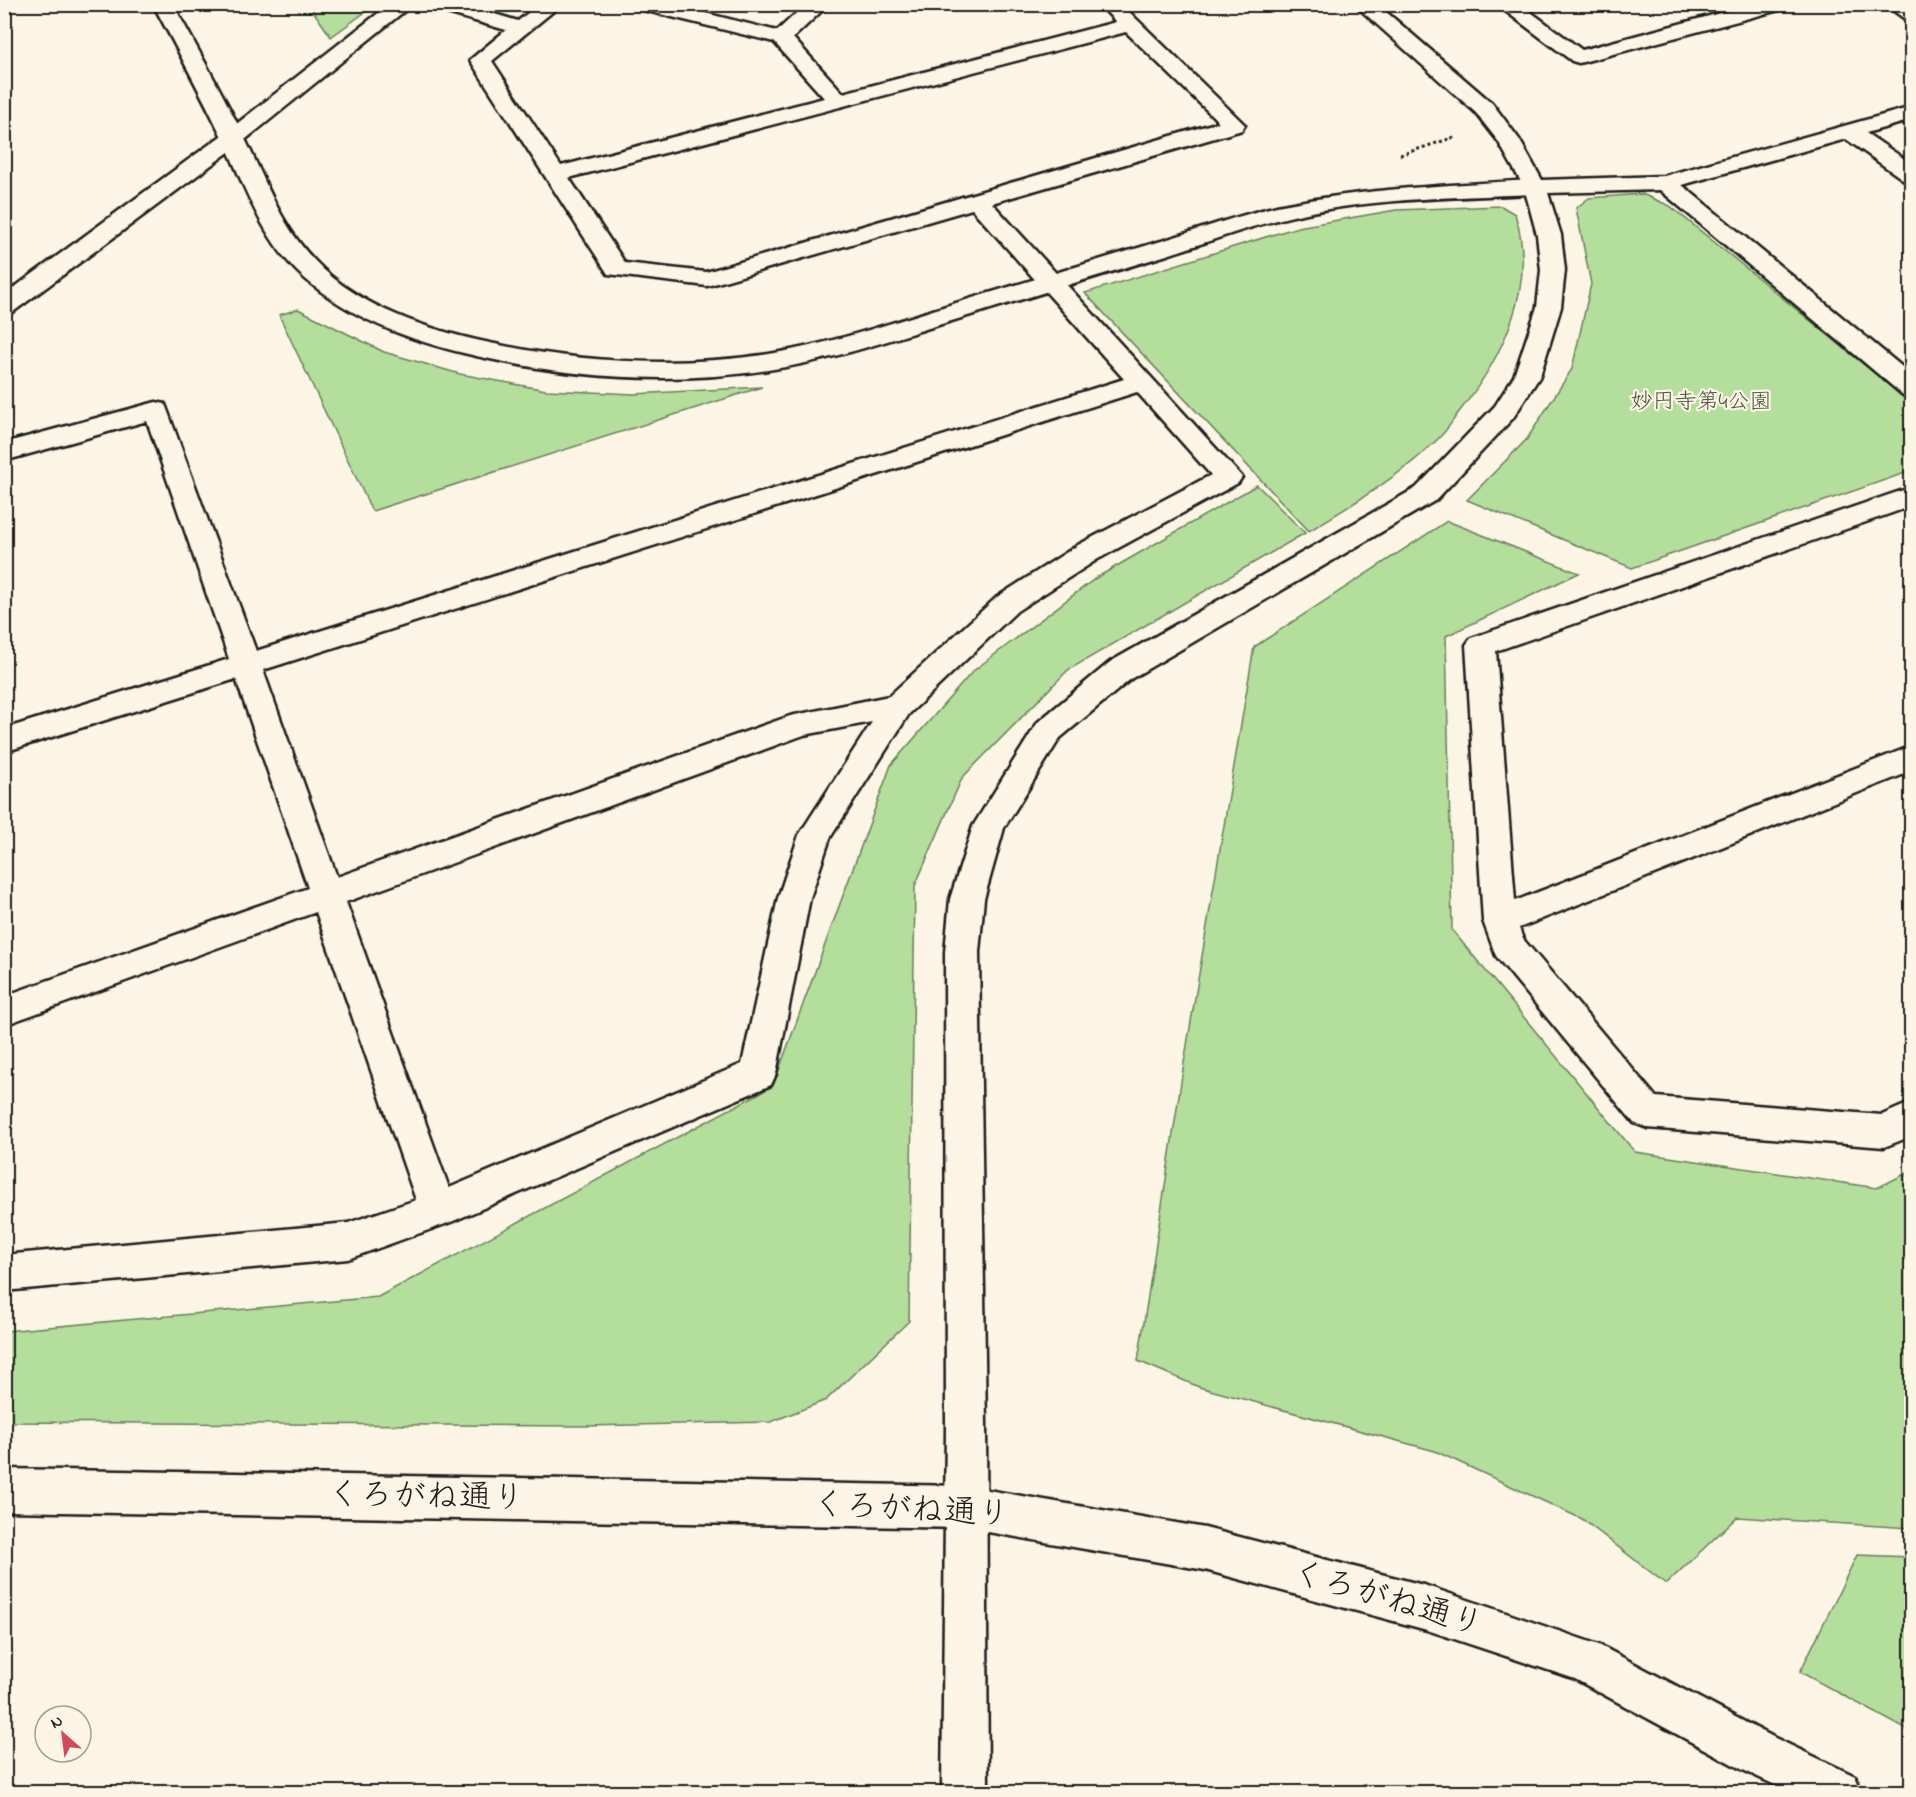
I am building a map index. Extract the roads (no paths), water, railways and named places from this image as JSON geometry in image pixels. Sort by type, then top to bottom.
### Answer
[{"type":"street","points":[[163,4],[233,138],[269,215],[285,243],[308,269],[342,294],[384,318],[431,337],[495,353],[568,365],[639,370],[714,367],[790,359],[856,342],[1276,213],[1324,203],[1382,195],[1535,186],[1665,183],[1911,113]]},
{"type":"street","points":[[4,307],[233,138],[403,4]]},
{"type":"street","points":[[436,4],[522,28]]},
{"type":"street","points":[[552,4],[481,60],[617,269],[706,279],[1234,125],[1109,4]]},
{"type":"street","points":[[642,4],[780,39],[839,101]]},
{"type":"street","points":[[780,39],[819,4]]},
{"type":"street","points":[[965,1792],[966,1508],[962,952],[967,899],[989,826],[1049,730],[1121,670],[1426,494],[1504,412],[1527,376],[1549,307],[1553,270],[1549,235],[1535,186],[1508,139],[1484,108],[1364,4]]},
{"type":"street","points":[[1506,4],[1579,57],[1780,4]]},
{"type":"street","points":[[1894,4],[1911,15]]},
{"type":"street","points":[[556,174],[1130,25]]},
{"type":"street","points":[[1849,131],[1911,176]]},
{"type":"street","points":[[1665,183],[1911,389]]},
{"type":"street","points":[[4,1273],[348,1241],[438,1210],[758,1074],[794,898],[815,835],[898,706],[1007,604],[1088,552],[1228,477],[977,201]]},
{"type":"street","points":[[4,741],[1142,382]]},
{"type":"street","points":[[4,452],[156,410],[438,1210]]},
{"type":"street","points":[[1911,496],[1481,645],[1500,921],[1508,946],[1647,1112],[1884,1131],[1911,1118]]},
{"type":"street","points":[[4,1011],[801,724],[898,706]]},
{"type":"street","points":[[1500,921],[1911,758]]},
{"type":"street","name":"くろがね通り","points":[[4,1491],[966,1508],[1205,1549],[1427,1608],[1584,1660],[1759,1754],[1839,1792]]},
{"type":"park label","name":"妙円寺第4公園","points":[[1701,403]]}]
